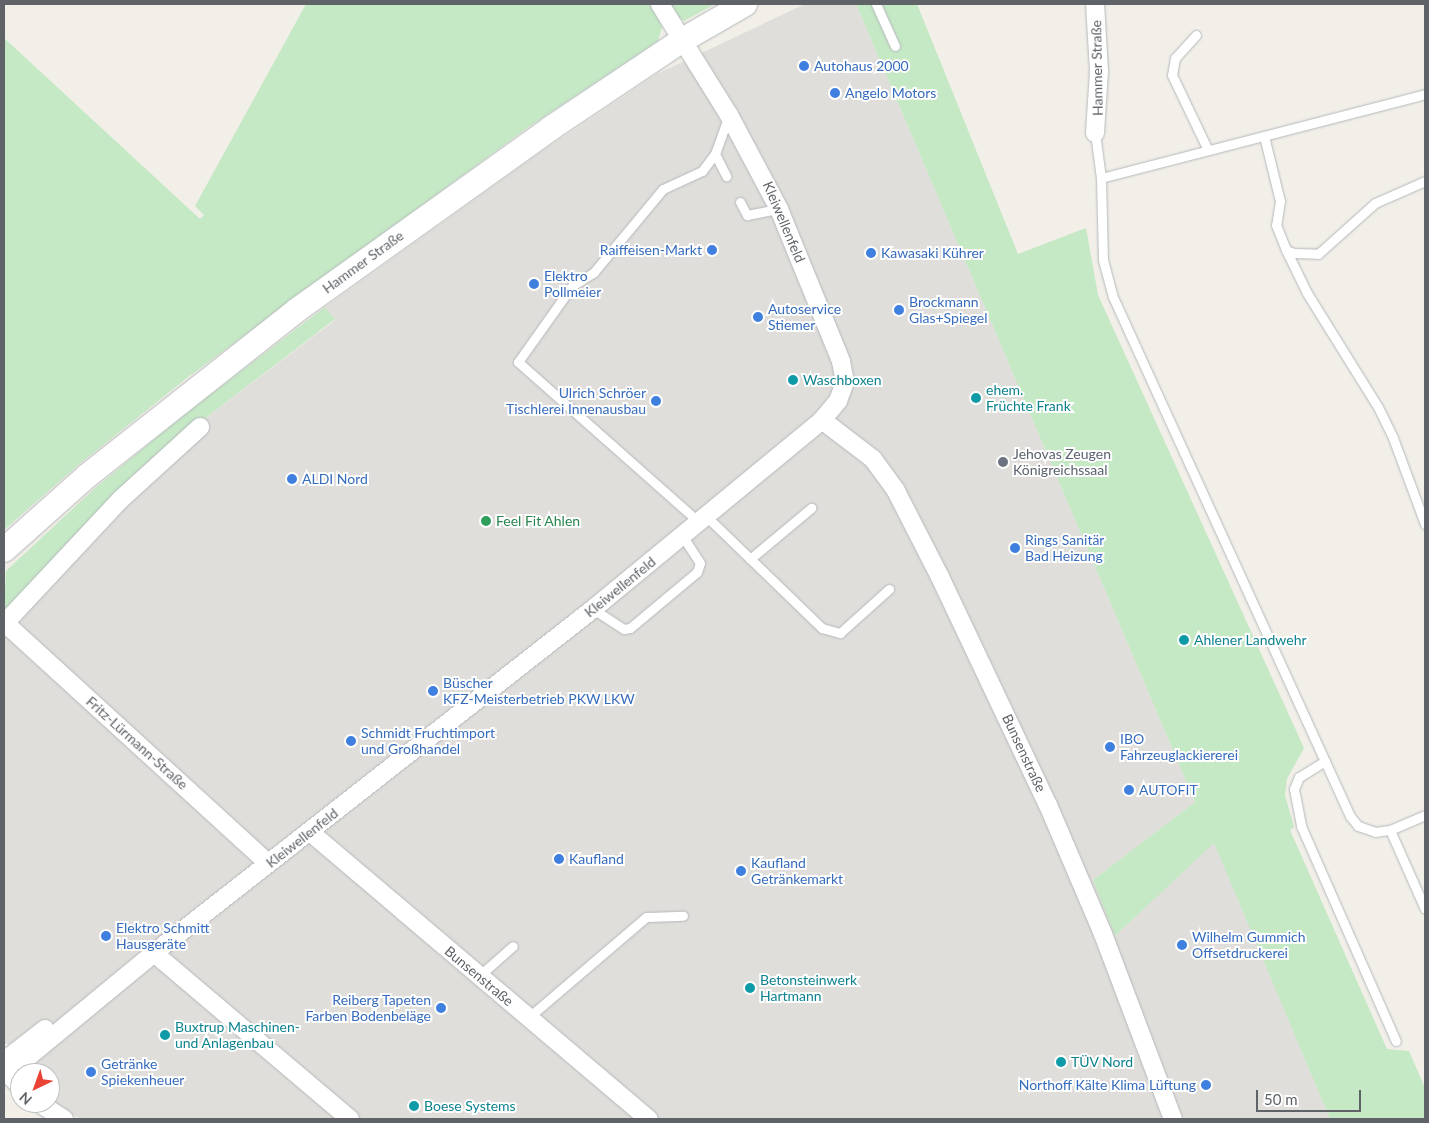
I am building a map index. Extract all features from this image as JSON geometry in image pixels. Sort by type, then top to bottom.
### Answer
[{"type":"main road","name":"Hammer Straße","points":[[4,550],[132,439],[297,310],[551,128],[681,41],[745,4]]},
{"type":"street","name":"Kleiwellenfeld","points":[[4,1062],[28,1057],[154,953],[704,520],[822,420],[838,401],[845,382],[841,361],[779,209],[729,115],[681,41],[660,4]]},
{"type":"street","name":"Hammer Straße","points":[[1095,4],[1099,71],[1095,133]]},
{"type":"street","name":"Bunsenstraße","points":[[822,420],[873,459],[896,491],[940,577],[1055,822],[1103,934],[1172,1119]]},
{"type":"street","name":"Fritz-Lürmann-Straße","points":[[200,427],[121,499],[4,624],[268,863]]},
{"type":"street","name":"Bunsenstraße","points":[[310,832],[649,1119]]},
{"type":"street","points":[[154,953],[350,1119]]},
{"type":"lane","points":[[876,4],[895,46]]},
{"type":"lane","points":[[1196,35],[1175,58],[1172,74],[1208,150]]},
{"type":"lane","points":[[1101,178],[1425,94]]},
{"type":"lane","points":[[729,115],[715,154],[702,171],[663,189],[594,272],[572,286],[518,362],[750,559],[822,628],[840,633],[889,589]]},
{"type":"lane","points":[[1095,133],[1101,178],[1103,260],[1113,297],[1350,816],[1358,826],[1375,832],[1390,830],[1425,815]]},
{"type":"lane","points":[[1264,136],[1280,201],[1276,225],[1286,250],[1307,293],[1378,407],[1393,438],[1425,524]]},
{"type":"lane","points":[[715,154],[726,176]]},
{"type":"lane","points":[[1286,250],[1309,256],[1318,254],[1375,203],[1425,181]]},
{"type":"lane","points":[[740,202],[746,215],[779,209]]},
{"type":"lane","points":[[750,559],[811,508]]},
{"type":"lane","points":[[593,609],[624,629],[630,628],[698,572],[700,563],[683,537]]},
{"type":"lane","points":[[1324,761],[1299,777],[1294,789],[1301,826],[1396,1040]]},
{"type":"lane","points":[[1390,830],[1425,909]]},
{"type":"lane","points":[[529,1018],[646,917],[683,916]]},
{"type":"lane","points":[[479,976],[513,946]]},
{"type":"shaded area","points":[[805,4],[856,4],[1195,802],[1093,880],[1115,936],[1214,842],[1330,1119],[80,1119],[60,1108],[60,1063],[28,1063],[9,1044],[4,1044],[4,616],[174,442],[335,320],[325,307],[545,149],[657,74]]},
{"type":"green space","points":[[306,4],[653,4],[662,27],[658,41],[527,128],[188,377],[77,466],[4,530],[4,38],[200,219],[204,215],[195,206]]},
{"type":"green space","points":[[667,4],[715,4],[684,21],[670,11]]},
{"type":"green space","points":[[856,4],[917,4],[1018,254],[1086,228],[1098,295],[1304,748],[1287,779],[1285,795],[1294,827],[1290,830],[1387,1049],[1409,1051],[1425,1088],[1425,1119],[1330,1119],[1214,843],[1115,936],[1093,880],[1195,802]]},
{"type":"green space","points":[[325,307],[335,319],[174,442],[4,615],[6,571],[94,489],[185,414]]},
{"type":"place","name":"Autohaus 2000","points":[[804,66]]},
{"type":"place","name":"Angelo Motors","points":[[835,93]]},
{"type":"place","name":"Raiffeisen-Markt","points":[[712,250]]},
{"type":"place","name":"Kawasaki Kührer","points":[[871,253]]},
{"type":"place","name":"Elektro Pollmeier","points":[[534,284]]},
{"type":"place","name":"Brockmann Glas+Spiegel","points":[[899,310]]},
{"type":"place","name":"Autoservice Stiemer","points":[[758,317]]},
{"type":"place","name":"Waschboxen","points":[[793,380]]},
{"type":"place","name":"ehem. Früchte Frank","points":[[976,398]]},
{"type":"place","name":"Ulrich Schröer Tischlerei Innenausbau","points":[[656,401]]},
{"type":"place","name":"Jehovas Zeugen Königreichssaal","points":[[1003,462]]},
{"type":"place","name":"ALDI Nord","points":[[292,479]]},
{"type":"place","name":"Feel Fit Ahlen","points":[[486,521]]},
{"type":"place","name":"Rings Sanitär Bad Heizung","points":[[1015,548]]},
{"type":"place","name":"Ahlener Landwehr","points":[[1184,640]]},
{"type":"place","name":"Büscher KFZ-Meisterbetrieb PKW LKW","points":[[433,691]]},
{"type":"place","name":"Schmidt Fruchtimport und Großhandel","points":[[351,741]]},
{"type":"place","name":"IBO Fahrzeuglackiererei","points":[[1110,747]]},
{"type":"place","name":"AUTOFIT","points":[[1129,790]]},
{"type":"place","name":"Kaufland","points":[[559,859]]},
{"type":"place","name":"Kaufland Getränkemarkt","points":[[741,871]]},
{"type":"place","name":"Elektro Schmitt Hausgeräte","points":[[106,936]]},
{"type":"place","name":"Wilhelm Gummich Offsetdruckerei","points":[[1182,945]]},
{"type":"place","name":"Betonsteinwerk Hartmann","points":[[750,988]]},
{"type":"place","name":"Reiberg Tapeten Farben Bodenbeläge","points":[[441,1008]]},
{"type":"place","name":"Buxtrup Maschinen- und Anlagenbau","points":[[165,1035]]},
{"type":"place","name":"TÜV Nord","points":[[1061,1062]]},
{"type":"place","name":"Getränke Spiekenheuer","points":[[91,1072]]},
{"type":"place","name":"Northoff Kälte Klima Lüftung","points":[[1206,1085]]},
{"type":"place","name":"Boese Systems","points":[[414,1106]]}]
